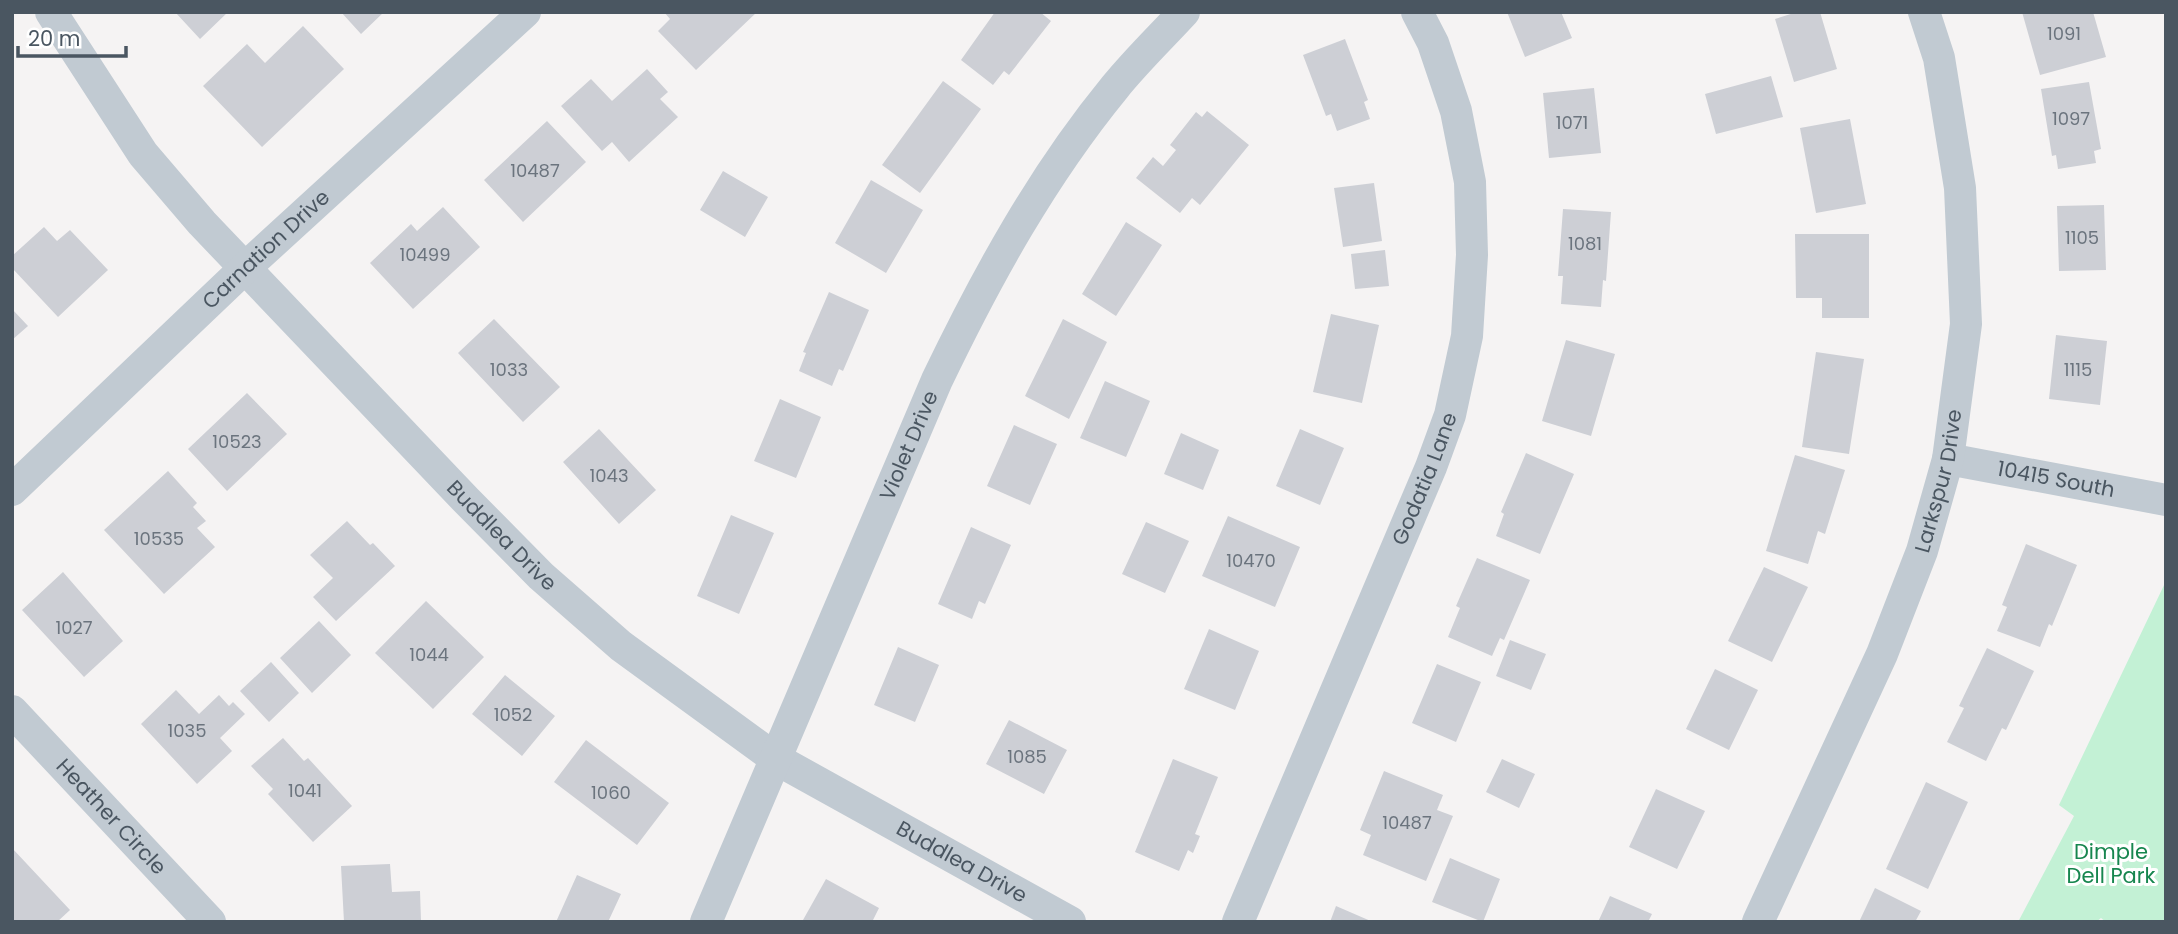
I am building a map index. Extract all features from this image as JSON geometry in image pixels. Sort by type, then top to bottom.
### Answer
[{"type":"street","name":"Buddlea Drive","points":[[51,12],[143,154],[202,223],[541,576],[621,646],[776,759],[1070,922]]},
{"type":"street","name":"Carnation Drive","points":[[12,490],[245,268],[525,12]]},
{"type":"street","name":"Violet Drive","points":[[706,922],[937,380],[1006,244],[1058,163],[1115,86],[1184,12]]},
{"type":"street","name":"Godatia Lane","points":[[1238,922],[1431,467],[1450,415],[1467,335],[1472,255],[1470,182],[1456,111],[1433,43],[1417,12]]},
{"type":"street","name":"Larkspur Drive","points":[[1758,922],[1882,654],[1922,551],[1948,459],[1966,324],[1961,188],[1939,58],[1924,12]]},
{"type":"street","name":"10415 South","points":[[1948,459],[2166,500]]},
{"type":"street","name":"Heather Circle","points":[[12,711],[210,922]]},
{"type":"green space","name":"Dimple Dell Park","points":[[2166,581],[2166,922],[2106,922],[2101,918],[2096,922],[2018,922],[2074,816],[2059,805]]},
{"type":"building","points":[[175,12],[228,12],[200,39]]},
{"type":"building","points":[[341,12],[384,12],[361,34]]},
{"type":"building","points":[[664,12],[757,12],[696,70],[658,31],[670,19]]},
{"type":"building","points":[[995,12],[1040,12],[1051,21],[1009,75],[1004,71],[993,85],[961,60]]},
{"type":"building","points":[[1507,12],[1561,12],[1572,38],[1525,57]]},
{"type":"building","points":[[1797,12],[1820,12],[1837,69],[1794,82],[1775,19]]},
{"type":"building","points":[[2022,12],[2093,12],[2106,57],[2040,75]]},
{"type":"building","points":[[303,26],[344,69],[262,147],[203,86],[247,44],[265,63]]},
{"type":"building","points":[[1345,39],[1368,100],[1364,102],[1370,119],[1337,131],[1331,114],[1326,116],[1303,55]]},
{"type":"building","points":[[647,69],[668,92],[660,99],[678,117],[629,162],[612,142],[602,151],[561,106],[591,79],[612,101]]},
{"type":"building","points":[[1771,76],[1783,117],[1716,134],[1705,94]]},
{"type":"building","points":[[943,81],[981,109],[920,193],[882,165]]},
{"type":"building","points":[[2089,82],[2101,149],[2094,151],[2096,163],[2058,169],[2056,155],[2052,156],[2041,89]]},
{"type":"building","points":[[1594,88],[1601,153],[1549,158],[1543,93]]},
{"type":"building","points":[[1207,111],[1249,145],[1200,205],[1192,198],[1180,213],[1136,178],[1153,157],[1163,166],[1176,150],[1170,145],[1196,112],[1202,117]]},
{"type":"building","points":[[1850,119],[1866,204],[1816,213],[1800,128]]},
{"type":"building","points":[[547,121],[586,162],[523,222],[484,180]]},
{"type":"building","points":[[723,171],[768,197],[745,237],[700,210]]},
{"type":"building","points":[[871,180],[923,210],[886,273],[835,243]]},
{"type":"building","points":[[1374,183],[1382,241],[1343,247],[1334,188]]},
{"type":"building","points":[[2104,205],[2106,270],[2059,271],[2057,206]]},
{"type":"building","points":[[443,207],[480,247],[413,309],[370,263],[411,224],[417,231]]},
{"type":"building","points":[[1563,209],[1611,212],[1606,281],[1603,280],[1601,307],[1561,304],[1563,276],[1558,276]]},
{"type":"building","points":[[1126,222],[1162,245],[1116,316],[1082,294]]},
{"type":"building","points":[[44,227],[57,241],[70,230],[108,270],[58,317],[12,268],[12,256]]},
{"type":"building","points":[[1795,234],[1869,234],[1869,318],[1822,318],[1822,298],[1796,298]]},
{"type":"building","points":[[1385,250],[1389,286],[1355,289],[1351,254]]},
{"type":"building","points":[[829,292],[869,310],[843,371],[839,369],[832,386],[799,371],[806,353],[803,352]]},
{"type":"building","points":[[12,309],[28,326],[12,340]]},
{"type":"building","points":[[1331,314],[1379,325],[1362,403],[1313,392]]},
{"type":"building","points":[[494,319],[560,387],[523,422],[458,353]]},
{"type":"building","points":[[1063,319],[1107,342],[1069,419],[1025,396]]},
{"type":"building","points":[[2056,335],[2107,341],[2100,405],[2049,399]]},
{"type":"building","points":[[1566,340],[1615,354],[1591,436],[1542,421]]},
{"type":"building","points":[[1816,352],[1864,359],[1849,454],[1802,447]]},
{"type":"building","points":[[1105,381],[1150,401],[1126,457],[1080,438]]},
{"type":"building","points":[[247,393],[287,434],[227,491],[188,449]]},
{"type":"building","points":[[780,399],[821,417],[796,478],[754,461]]},
{"type":"building","points":[[1014,425],[1057,444],[1030,505],[987,486]]},
{"type":"building","points":[[599,429],[656,490],[619,524],[563,462]]},
{"type":"building","points":[[1300,429],[1344,448],[1320,505],[1276,486]]},
{"type":"building","points":[[1181,433],[1219,450],[1203,490],[1164,474]]},
{"type":"building","points":[[1526,453],[1574,474],[1540,554],[1496,536],[1504,514],[1501,512]]},
{"type":"building","points":[[1795,455],[1845,470],[1825,534],[1818,531],[1808,564],[1766,551]]},
{"type":"building","points":[[168,471],[197,503],[193,507],[206,521],[197,528],[215,547],[164,594],[104,530]]},
{"type":"building","points":[[731,515],[774,533],[739,614],[697,596]]},
{"type":"building","points":[[1228,516],[1300,547],[1275,607],[1202,576]]},
{"type":"building","points":[[347,521],[395,566],[336,621],[313,597],[333,578],[310,555]]},
{"type":"building","points":[[1146,522],[1189,541],[1165,593],[1122,574]]},
{"type":"building","points":[[971,527],[1011,545],[985,604],[979,601],[972,619],[938,604]]},
{"type":"building","points":[[2026,544],[2077,565],[2052,626],[2049,624],[2040,647],[1997,631],[2007,607],[2002,605]]},
{"type":"building","points":[[1477,558],[1530,580],[1504,640],[1500,638],[1492,656],[1448,637],[1460,608],[1456,606]]},
{"type":"building","points":[[1764,567],[1808,587],[1772,662],[1728,641]]},
{"type":"building","points":[[63,572],[123,641],[84,677],[22,610]]},
{"type":"building","points":[[426,601],[484,657],[433,709],[375,653]]},
{"type":"building","points":[[319,621],[351,655],[312,693],[280,658]]},
{"type":"building","points":[[1209,629],[1259,651],[1235,710],[1184,689]]},
{"type":"building","points":[[1510,640],[1546,654],[1531,690],[1496,676]]},
{"type":"building","points":[[898,647],[939,665],[915,722],[874,705]]},
{"type":"building","points":[[1987,648],[2034,671],[2006,730],[2002,728],[1986,761],[1947,742],[1964,708],[1959,706]]},
{"type":"building","points":[[271,662],[299,693],[269,722],[240,691]]},
{"type":"building","points":[[1437,664],[1481,682],[1456,742],[1412,723]]},
{"type":"building","points":[[1715,669],[1758,690],[1729,750],[1686,729]]},
{"type":"building","points":[[505,675],[555,716],[522,756],[472,714]]},
{"type":"building","points":[[176,690],[199,714],[219,695],[229,706],[233,702],[245,714],[220,738],[232,751],[197,784],[141,724]]},
{"type":"building","points":[[1009,720],[1067,750],[1044,794],[986,764]]},
{"type":"building","points":[[283,738],[304,761],[308,758],[352,806],[313,842],[268,794],[273,789],[251,766]]},
{"type":"building","points":[[586,740],[669,803],[637,845],[554,782]]},
{"type":"building","points":[[1173,759],[1218,777],[1195,834],[1200,836],[1193,853],[1188,850],[1179,871],[1135,852]]},
{"type":"building","points":[[1502,759],[1535,774],[1519,808],[1486,792]]},
{"type":"building","points":[[1384,771],[1443,795],[1437,810],[1453,816],[1426,881],[1363,855],[1371,835],[1360,830]]},
{"type":"building","points":[[1926,782],[1968,802],[1928,889],[1886,869]]},
{"type":"building","points":[[1656,789],[1705,811],[1677,869],[1629,847]]},
{"type":"building","points":[[12,848],[70,910],[57,922],[12,922]]},
{"type":"building","points":[[1450,858],[1500,879],[1483,922],[1432,902]]},
{"type":"building","points":[[390,864],[392,892],[420,891],[421,922],[344,922],[341,866]]},
{"type":"building","points":[[577,875],[621,894],[608,922],[556,922]]},
{"type":"building","points":[[826,879],[879,908],[872,922],[803,920]]},
{"type":"building","points":[[1875,888],[1921,911],[1915,922],[1859,922]]},
{"type":"building","points":[[1610,896],[1652,914],[1648,922],[1598,922]]},
{"type":"building","points":[[1336,906],[1373,922],[1330,922]]}]
